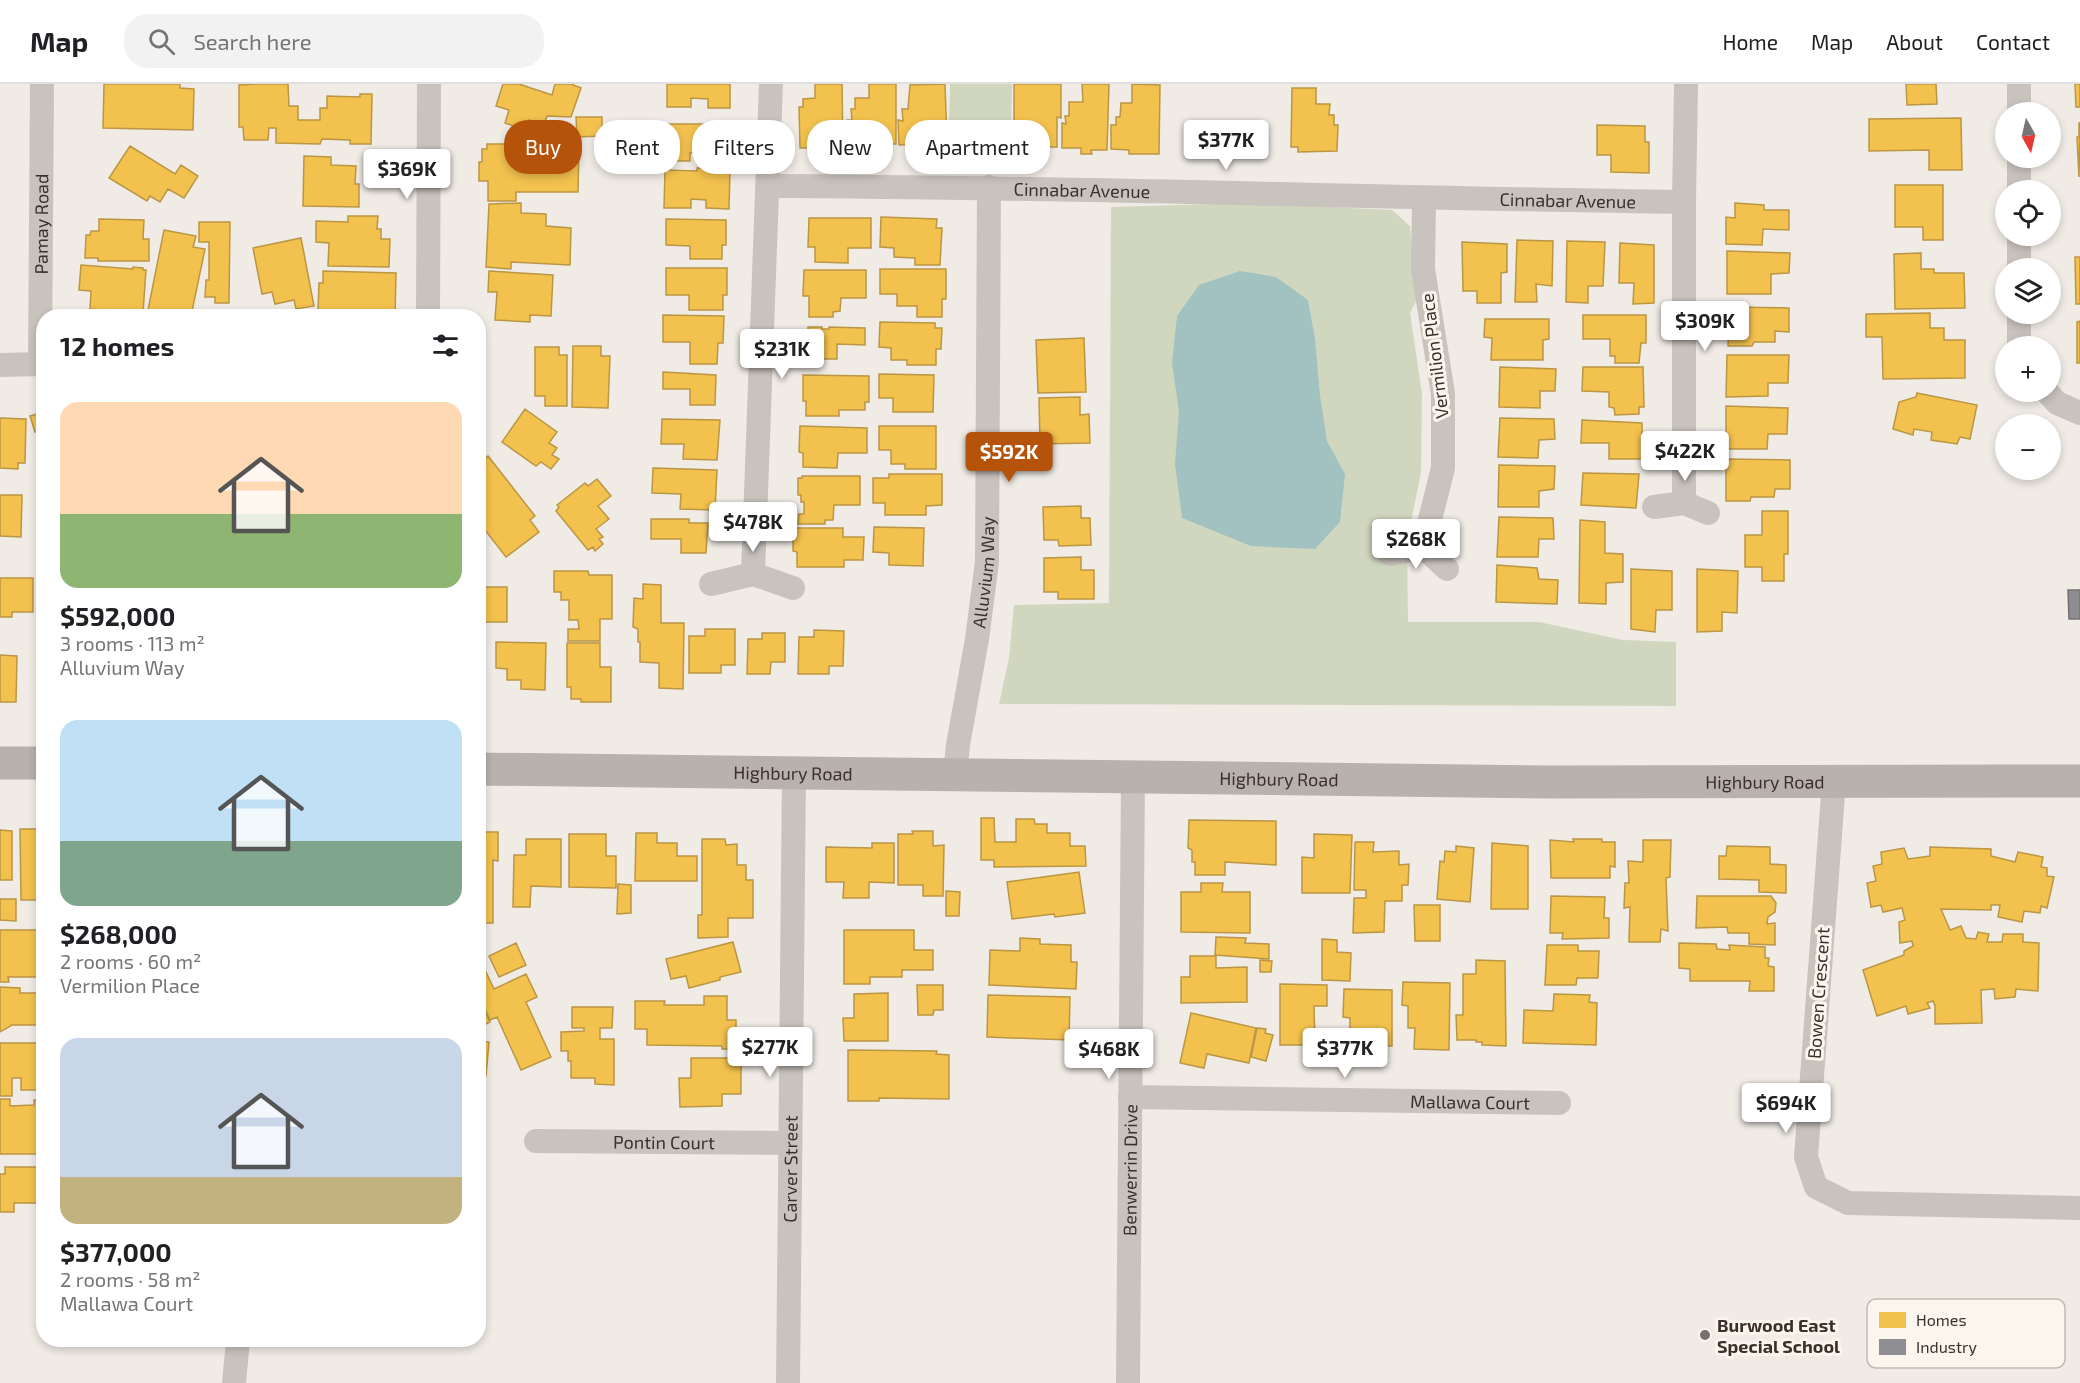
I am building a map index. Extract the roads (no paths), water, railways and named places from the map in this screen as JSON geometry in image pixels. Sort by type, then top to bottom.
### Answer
[{"type":"main road","points":[[0,763],[36,763]]},
{"type":"main road","name":"Highbury Road","points":[[486,769],[1554,782],[2080,780]]},
{"type":"street","name":"Pamay Road","points":[[42,84],[42,309]]},
{"type":"street","points":[[428,309],[429,84]]},
{"type":"street","points":[[753,574],[771,84]]},
{"type":"street","points":[[1684,503],[1686,84]]},
{"type":"street","points":[[2019,84],[2019,102]]},
{"type":"street","name":"Cinnabar Avenue","points":[[768,186],[989,187],[1424,198],[1684,201]]},
{"type":"street","name":"Alluvium Way","points":[[956,774],[958,744],[987,562],[989,187]]},
{"type":"street","name":"Vermilion Place","points":[[1423,547],[1443,468],[1443,394],[1423,269],[1424,198]]},
{"type":"street","points":[[0,365],[36,364]]},
{"type":"street","points":[[2056,402],[2080,413]]},
{"type":"street","points":[[1654,507],[1684,503],[1708,513]]},
{"type":"street","points":[[1390,554],[1423,547],[1447,569]]},
{"type":"street","points":[[711,584],[753,574],[793,588]]},
{"type":"street","name":"Carver Street","points":[[788,1383],[794,773]]},
{"type":"street","name":"Benwerrin Drive","points":[[1128,1383],[1133,777]]},
{"type":"street","name":"Bowen Crescent","points":[[1834,781],[1806,1157],[1816,1187],[1848,1203],[2080,1208]]},
{"type":"street","name":"Mallawa Court","points":[[1130,1097],[1559,1103]]},
{"type":"street","name":"Pontin Court","points":[[536,1142],[790,1143]]},
{"type":"street","points":[[234,1383],[237,1347]]},
{"type":"water","points":[[1240,271],[1276,277],[1308,300],[1327,441],[1345,474],[1340,522],[1315,549],[1251,546],[1182,518],[1175,464],[1179,411],[1172,363],[1177,316],[1199,285]]},
{"type":"place","name":"Burwood East Special School","points":[[1705,1335]]}]
